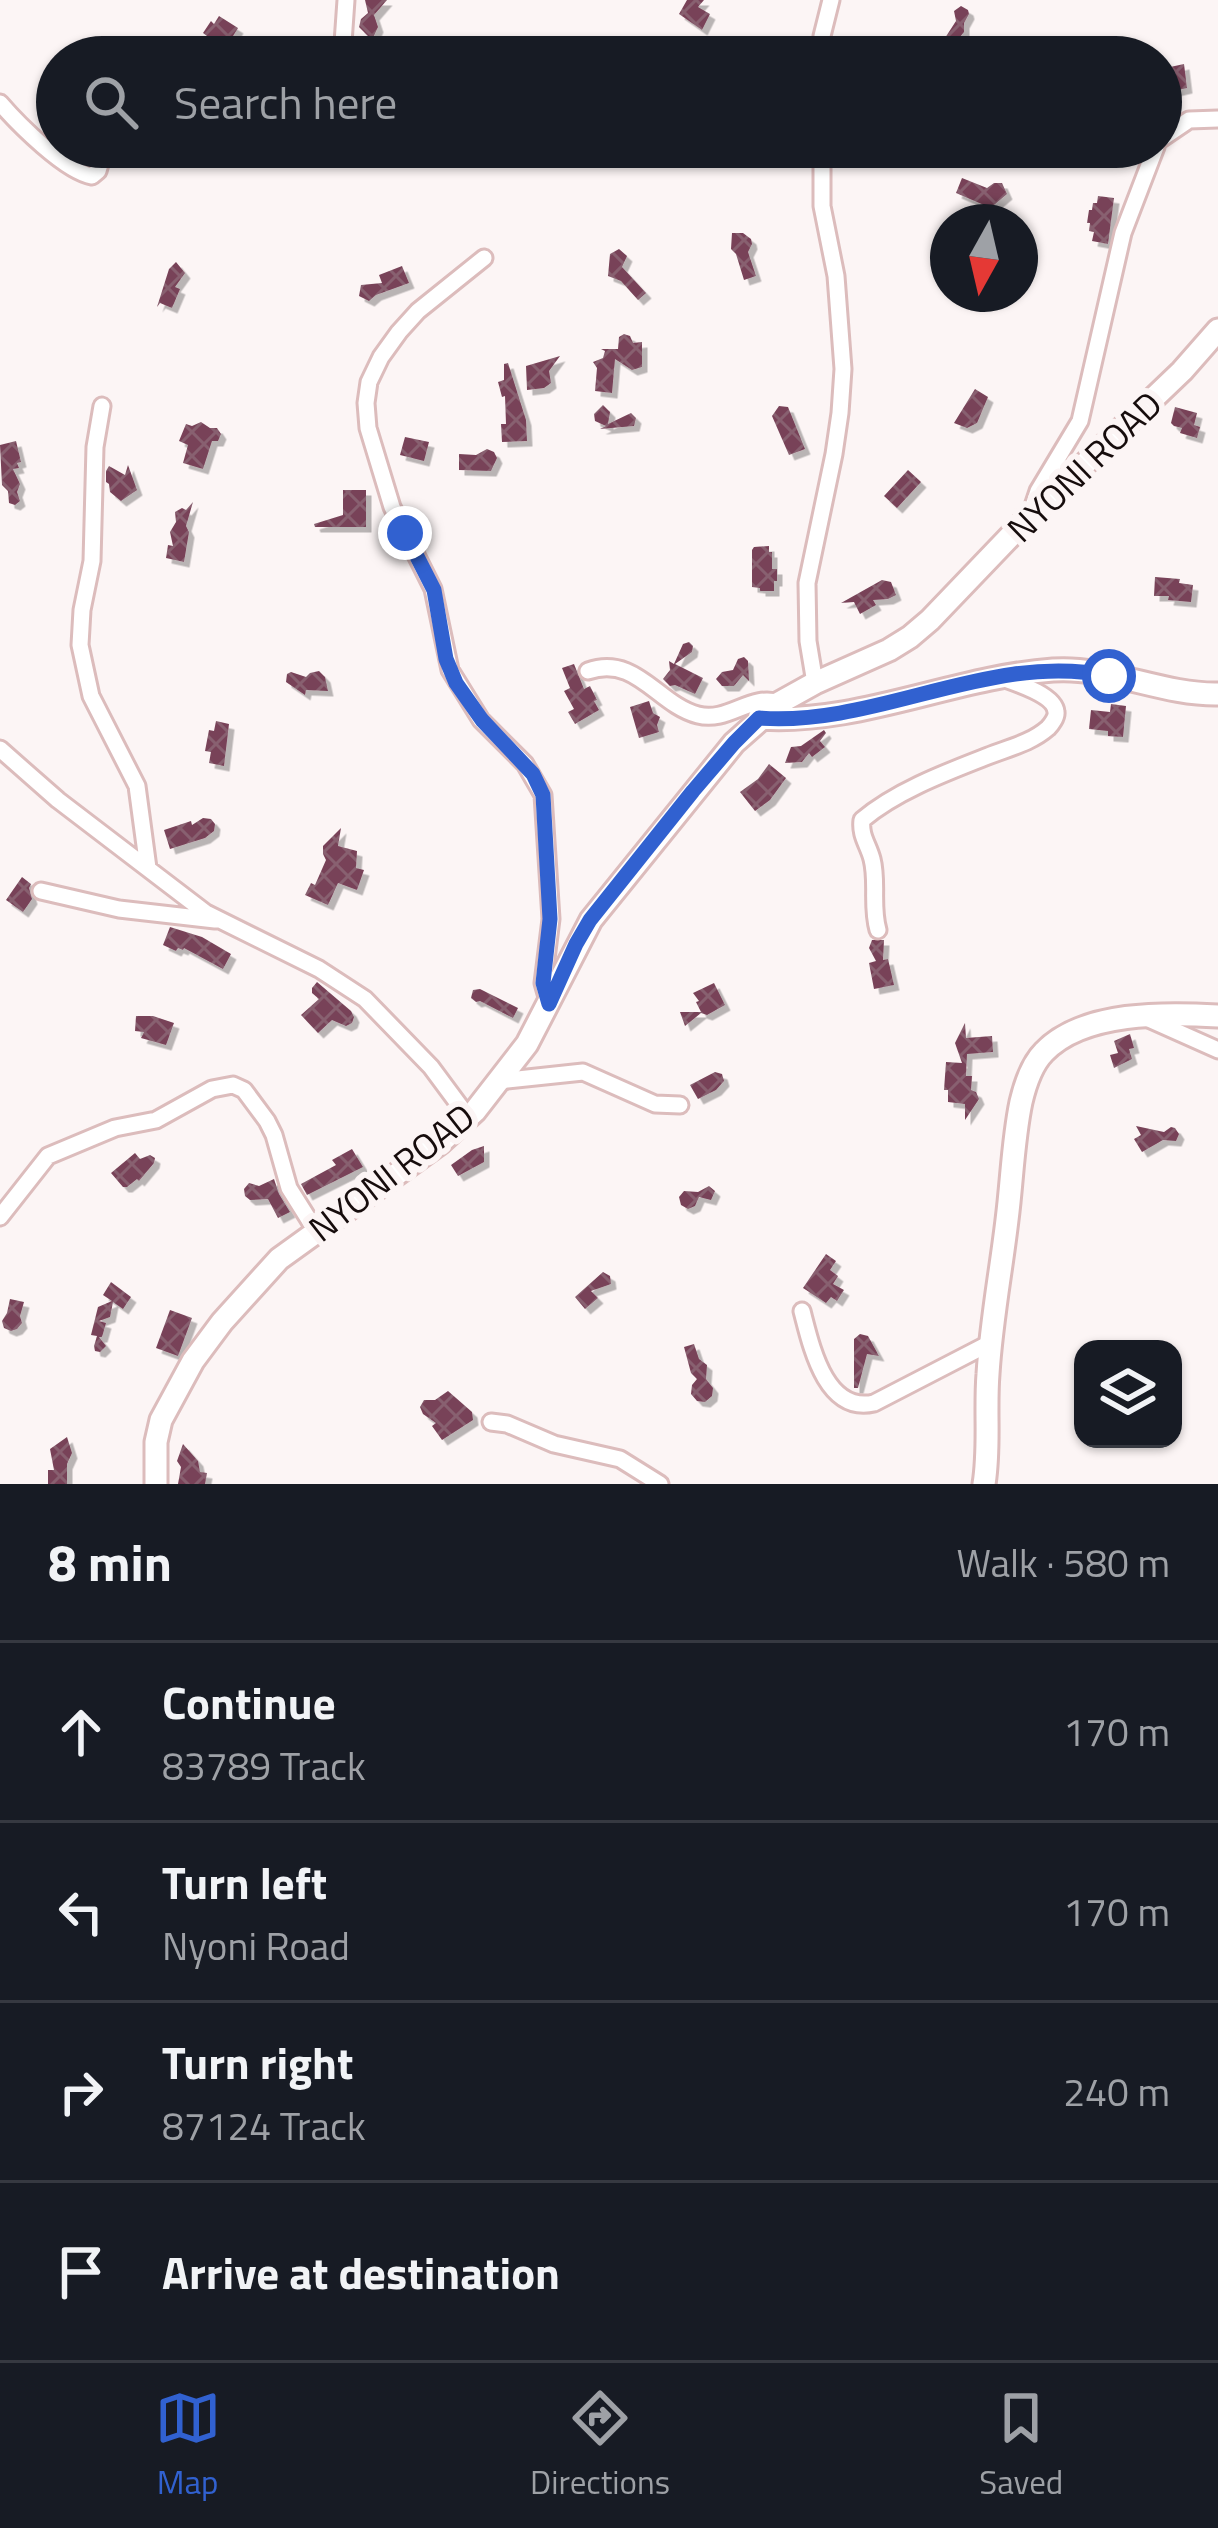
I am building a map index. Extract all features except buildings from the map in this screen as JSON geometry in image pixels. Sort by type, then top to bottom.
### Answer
[{"type":"street","points":[[343,36],[346,0]]},
{"type":"street","points":[[822,36],[831,0]]},
{"type":"street","points":[[0,104],[36,138]]},
{"type":"street","points":[[1182,125],[1218,118]]},
{"type":"street","points":[[73,168],[92,176],[99,168]]},
{"type":"street","points":[[815,683],[807,584],[834,454],[842,369],[836,276],[822,206],[822,168]]},
{"type":"street","points":[[1029,518],[1038,491],[1080,421],[1124,232],[1148,168]]},
{"type":"street","points":[[484,258],[399,332],[369,382],[365,403],[392,507],[434,590],[450,670],[482,720],[525,764],[543,795],[550,919],[543,983],[549,1004]]},
{"type":"street","name":"NYONI ROAD","points":[[156,1484],[161,1420],[193,1360],[279,1259],[382,1187],[468,1117],[527,1044],[590,920],[706,775],[779,703],[910,637],[930,620],[1218,330]]},
{"type":"street","points":[[102,406],[95,447],[92,571],[80,628],[82,662],[100,718],[137,786],[148,868]]},
{"type":"street","points":[[588,671],[604,667],[628,673],[700,716],[726,715],[765,699],[779,703]]},
{"type":"street","points":[[759,718],[841,713],[1000,677],[1068,669],[1176,691],[1218,694]]},
{"type":"street","points":[[878,930],[872,861],[861,832],[862,820],[912,790],[1018,746],[1048,728],[1056,716],[1054,706],[1040,694],[1000,677]]},
{"type":"street","points":[[0,749],[58,800],[218,921],[319,969],[364,999],[431,1066],[468,1117]]},
{"type":"street","points":[[41,891],[119,909],[218,921]]},
{"type":"street","points":[[1139,1015],[1218,1050]]},
{"type":"street","points":[[984,1484],[988,1372],[1018,1123],[1036,1062],[1055,1043],[1084,1029],[1139,1015],[1218,1016]]},
{"type":"street","points":[[499,1081],[583,1072],[655,1104],[680,1105]]},
{"type":"street","points":[[0,1217],[49,1156],[115,1128],[156,1120],[212,1089],[233,1085],[244,1090],[267,1121],[289,1188],[316,1231]]},
{"type":"street","points":[[802,1310],[811,1346],[830,1385],[840,1396],[863,1405],[992,1342]]},
{"type":"street","points":[[491,1421],[554,1444],[620,1459],[660,1484]]},
{"type":"route","points":[[405,533],[434,590],[446,659],[456,683],[495,736],[533,774],[543,795],[550,919],[543,983],[549,1004],[590,920],[693,791],[759,718],[841,713],[1025,673],[1068,669],[1109,676]]}]
